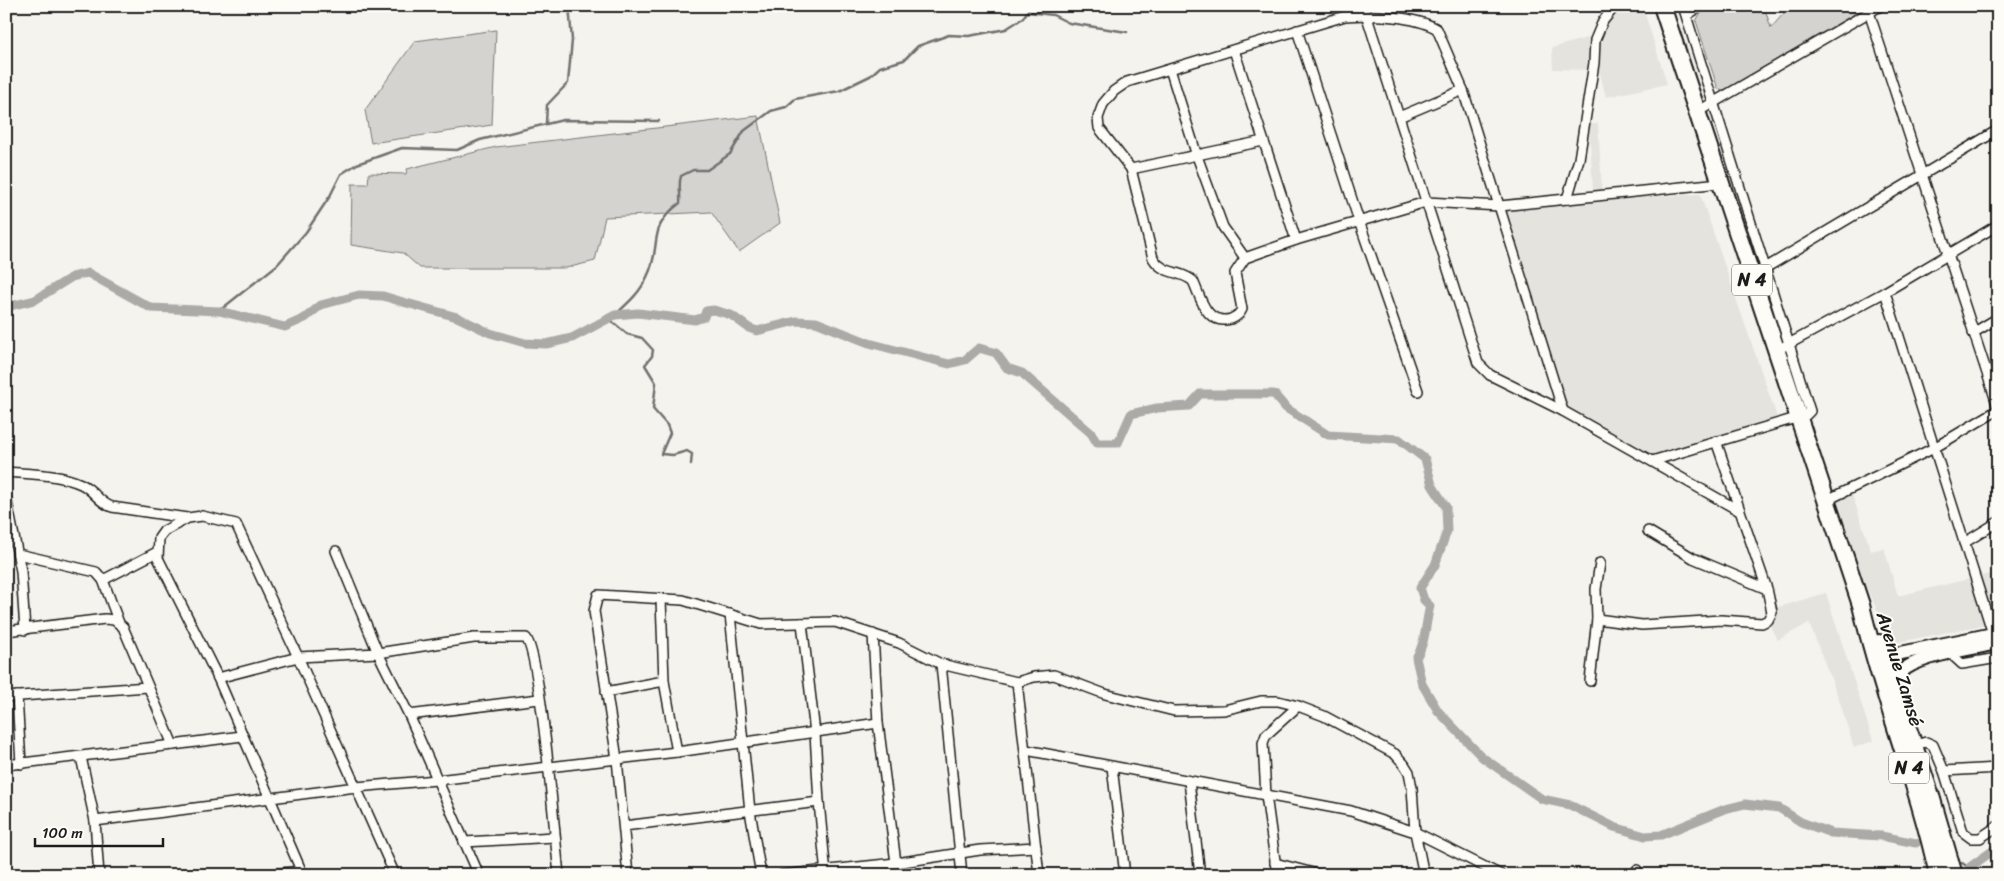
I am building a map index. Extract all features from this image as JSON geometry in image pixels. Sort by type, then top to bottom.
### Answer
[{"type":"highway","name":"N 4","points":[[1662,6],[1750,277],[1783,347],[1798,417],[1825,500]]},
{"type":"highway","name":"Avenue Zamsé","points":[[1825,500],[1880,661],[1926,821],[1938,875]]},
{"type":"highway","name":"Avenue Zamsé","points":[[1880,661],[1895,684],[1954,875]]},
{"type":"street","points":[[1567,199],[1579,159],[1594,63],[1595,40],[1603,21],[1615,6]]},
{"type":"street","points":[[1701,6],[1685,11],[1713,105],[1766,268],[1783,347],[1885,292],[1998,225]]},
{"type":"street","points":[[1697,112],[1713,105],[1868,10],[1880,6]]},
{"type":"street","points":[[1825,500],[1934,448],[1998,408],[1868,10]]},
{"type":"street","points":[[1563,411],[1500,206],[1463,90],[1437,29],[1424,23],[1366,14],[1345,16],[1127,82],[1103,104],[1098,118],[1099,128],[1131,169],[1153,258],[1157,265],[1167,271],[1193,281],[1200,300],[1214,318],[1224,320],[1233,318],[1241,313],[1242,309],[1235,273],[1245,258],[1296,240],[1426,202],[1500,206],[1720,183]]},
{"type":"street","points":[[1366,14],[1478,363],[1483,370],[1498,380],[1563,411],[1738,510]]},
{"type":"street","points":[[1297,30],[1359,221],[1418,391]]},
{"type":"street","points":[[1234,50],[1296,240]]},
{"type":"street","points":[[1170,69],[1197,156],[1223,227],[1245,258]]},
{"type":"street","points":[[1399,117],[1463,90]]},
{"type":"street","points":[[1750,277],[1998,130]]},
{"type":"street","points":[[1131,169],[1263,141]]},
{"type":"street","points":[[1885,292],[1964,543],[1996,636]]},
{"type":"street","points":[[1973,333],[1998,318]]},
{"type":"street","points":[[1652,462],[1798,417]]},
{"type":"street","points":[[1596,619],[1642,626],[1721,620],[1762,623],[1768,620],[1772,612],[1766,589],[1716,441]]},
{"type":"street","points":[[6,472],[64,479],[81,484],[103,504],[112,507],[188,518],[202,516],[236,524],[396,875]]},
{"type":"street","points":[[6,497],[18,554],[25,630]]},
{"type":"street","points":[[188,518],[164,531],[159,538],[157,552],[218,678],[302,873],[263,875]]},
{"type":"street","points":[[1964,543],[1998,522]]},
{"type":"street","points":[[1648,531],[1693,558],[1766,589]]},
{"type":"street","points":[[336,551],[378,653],[409,714],[479,875]]},
{"type":"street","points":[[103,580],[157,552]]},
{"type":"street","points":[[18,554],[90,569],[96,572],[103,580],[119,623],[123,627],[173,745]]},
{"type":"street","points":[[1590,681],[1596,619],[1596,589],[1600,563]]},
{"type":"street","points":[[628,875],[617,759],[594,611],[598,595],[699,603],[761,624],[835,622],[917,651],[941,664],[1017,682],[1034,677],[1054,675],[1105,694],[1174,711],[1224,710],[1261,700],[1278,701],[1298,706],[1324,716],[1395,754],[1409,772],[1415,832],[1424,875]]},
{"type":"street","points":[[661,599],[664,681],[677,752]]},
{"type":"street","points":[[730,614],[750,811],[761,875]]},
{"type":"street","points":[[6,631],[105,619],[119,623]]},
{"type":"street","points":[[802,623],[815,733],[818,802],[826,872]]},
{"type":"street","points":[[873,634],[878,723],[896,863]]},
{"type":"street","points":[[1895,684],[1899,675],[1908,666],[1950,654],[1996,636]]},
{"type":"street","points":[[1880,661],[1996,636]]},
{"type":"street","points":[[218,678],[298,657],[378,653],[474,638],[523,637],[528,641],[539,699],[559,875]]},
{"type":"street","points":[[1950,654],[1962,664],[1998,658]]},
{"type":"street","points":[[941,664],[962,875]]},
{"type":"street","points":[[606,692],[664,681]]},
{"type":"street","points":[[1017,682],[1039,875]]},
{"type":"street","points":[[6,698],[148,687]]},
{"type":"street","points":[[17,696],[21,764]]},
{"type":"street","points":[[409,714],[539,699]]},
{"type":"street","points":[[1277,875],[1266,795],[1263,743],[1266,735],[1298,706]]},
{"type":"street","points":[[94,821],[356,787],[548,768],[677,752],[878,723]]},
{"type":"street","points":[[6,765],[242,736]]},
{"type":"street","points":[[1915,745],[1926,742],[1933,745],[1944,771],[1963,832],[1970,838],[1980,838],[1998,826]]},
{"type":"street","points":[[1026,750],[1351,811],[1415,832],[1499,874]]},
{"type":"street","points":[[81,757],[94,821],[99,875]]},
{"type":"street","points":[[1112,767],[1125,875]]},
{"type":"street","points":[[1944,771],[1998,768]]},
{"type":"street","points":[[1189,781],[1200,875]]},
{"type":"street","points":[[624,826],[818,802]]},
{"type":"street","points":[[464,842],[555,837]]},
{"type":"street","points":[[782,875],[826,872],[959,855],[980,850],[1036,848]]},
{"type":"street","points":[[1276,863],[1321,875]]},
{"type":"shaded area","points":[[1616,6],[1640,6],[1645,14],[1667,84],[1606,97],[1599,70],[1553,69],[1552,48],[1600,34]]},
{"type":"shaded area","points":[[1712,6],[1764,6],[1771,28],[1790,6],[1856,6],[1854,14],[1726,90],[1718,89],[1696,21],[1700,14]]},
{"type":"shaded area","points":[[496,30],[492,125],[371,143],[365,110],[415,41]]},
{"type":"shaded area","points":[[758,116],[780,223],[739,252],[711,212],[605,217],[595,261],[566,268],[420,268],[403,253],[351,245],[352,184],[368,184],[369,173],[406,174],[407,169],[496,147]]},
{"type":"shaded area","points":[[1589,124],[1598,124],[1602,190],[1593,192]]},
{"type":"shaded area","points":[[1700,194],[1779,423],[1652,464],[1568,420],[1497,205]]},
{"type":"shaded area","points":[[1850,488],[1871,551],[1884,548],[1898,596],[1998,572],[1998,622],[1894,643],[1860,576],[1832,497]]},
{"type":"shaded area","points":[[1826,593],[1873,741],[1854,748],[1839,699],[1809,623],[1778,640],[1769,622],[1774,618],[1775,608]]},
{"type":"waterway","points":[[546,123],[547,105],[568,83],[572,40],[569,6]]},
{"type":"waterway","points":[[615,315],[637,293],[647,277],[652,266],[656,238],[662,221],[680,203],[681,176],[693,170],[707,170],[730,154],[744,131],[771,111],[786,107],[795,99],[839,91],[870,76],[880,67],[904,60],[918,46],[949,35],[969,36],[1006,29],[1023,18],[1031,6]]},
{"type":"waterway","points":[[1028,12],[1053,15],[1069,23],[1127,32]]},
{"type":"waterway","points":[[219,311],[277,265],[306,232],[330,196],[341,174],[357,164],[402,148],[457,150],[480,140],[563,120],[659,121]]},
{"type":"waterway","points":[[6,307],[35,300],[72,277],[88,273],[151,308],[219,311],[285,327],[305,318],[321,305],[359,295],[383,296],[457,317],[490,333],[525,343],[546,344],[572,338],[615,315],[638,313],[695,320],[704,317],[706,311],[714,310],[731,315],[749,328],[757,331],[796,321],[816,322],[869,343],[949,364],[965,360],[979,348],[996,353],[1007,368],[1022,373],[1091,433],[1097,443],[1118,443],[1131,414],[1157,408],[1189,406],[1200,394],[1274,394],[1286,408],[1328,435],[1399,439],[1425,459],[1432,485],[1446,507],[1447,531],[1435,565],[1420,588],[1424,600],[1430,606],[1424,640],[1416,658],[1422,684],[1438,711],[1482,757],[1542,799],[1570,805],[1614,827],[1645,836],[1661,835],[1725,809],[1745,804],[1779,808],[1801,822],[1831,833],[1881,836],[1916,843]]},
{"type":"waterway","points":[[609,319],[627,334],[642,338],[653,350],[652,356],[645,365],[656,383],[653,409],[667,425],[670,433],[661,454],[673,455],[687,451],[692,454],[691,464]]},
{"type":"waterway","points":[[1970,867],[1998,847]]},
{"type":"waterway","points":[[1962,863],[1980,875]]}]
